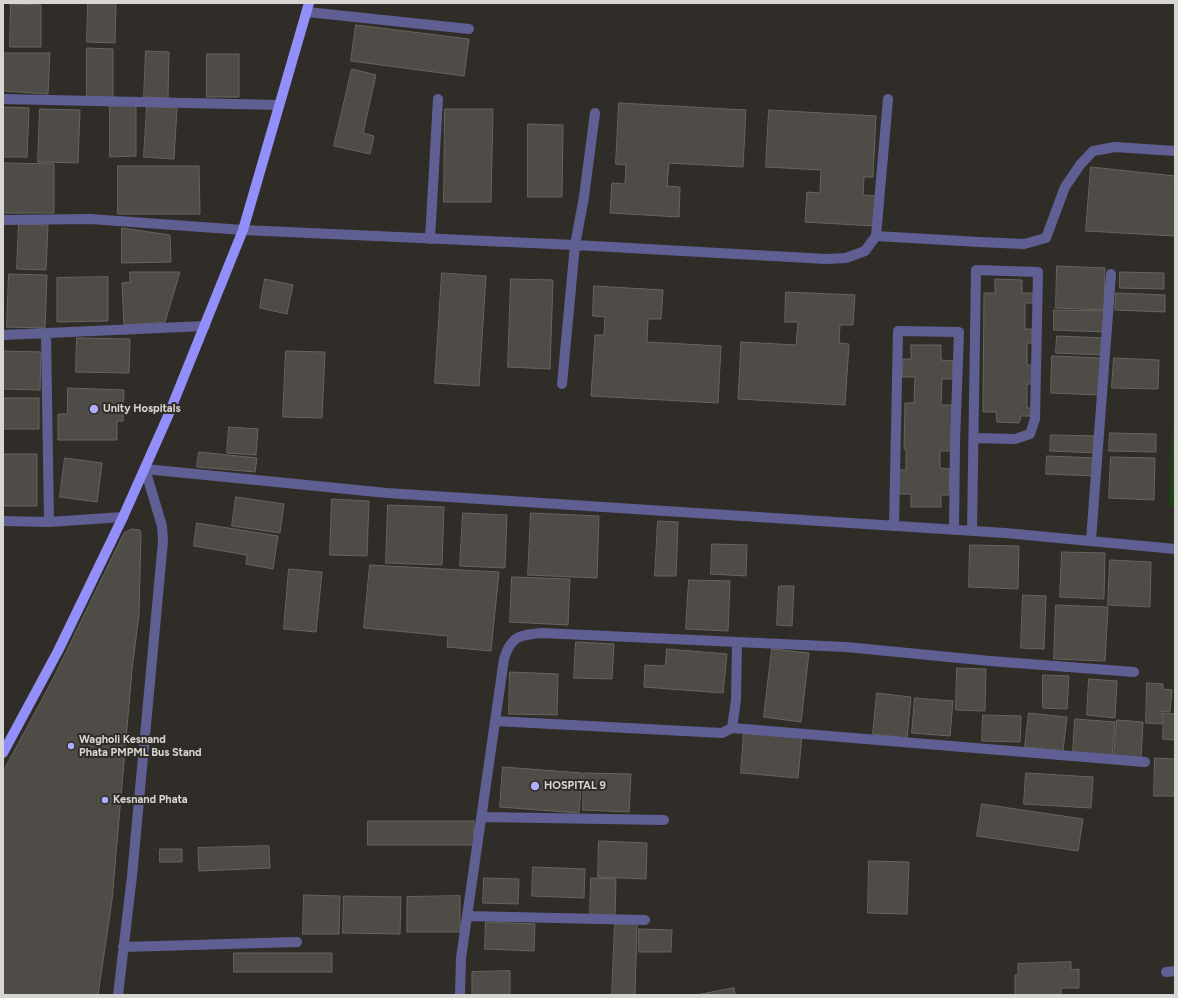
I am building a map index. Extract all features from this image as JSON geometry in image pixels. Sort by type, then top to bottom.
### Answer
[{"type":"main road","points":[[3,753],[58,651],[123,517],[168,416],[243,230],[308,8]]},
{"type":"street","points":[[308,8],[469,29]]},
{"type":"street","points":[[3,220],[90,220],[243,230],[575,245],[826,259],[846,258],[865,251],[876,236],[888,98]]},
{"type":"street","points":[[3,99],[279,105]]},
{"type":"street","points":[[430,239],[438,99]]},
{"type":"street","points":[[562,384],[575,245],[584,197],[594,113]]},
{"type":"street","points":[[876,236],[1024,244],[1046,238],[1065,187],[1080,165],[1093,151],[1115,147],[1175,151]]},
{"type":"street","points":[[972,531],[976,270],[1038,272],[1036,419],[1030,434],[1015,439],[974,438]]},
{"type":"street","points":[[1091,540],[1111,274]]},
{"type":"street","points":[[3,335],[204,326]]},
{"type":"street","points":[[894,526],[898,332],[959,332],[955,442],[954,530]]},
{"type":"street","points":[[46,333],[50,522]]},
{"type":"street","points":[[118,995],[133,868],[163,541],[162,526],[145,469],[387,493],[954,530],[1005,532],[1175,549]]},
{"type":"street","points":[[3,521],[50,522],[123,517]]},
{"type":"street","points":[[460,995],[461,958],[504,659],[510,642],[524,634],[542,633],[846,647],[990,661],[1134,672]]},
{"type":"street","points":[[732,728],[736,700],[737,642]]},
{"type":"street","points":[[495,721],[722,733],[732,728],[1145,762]]},
{"type":"street","points":[[482,817],[664,820]]},
{"type":"street","points":[[467,916],[645,920]]},
{"type":"street","points":[[124,947],[298,942]]},
{"type":"green space","points":[[1175,373],[1175,506],[1169,506]]},
{"type":"building","points":[[88,3],[116,3],[115,43],[87,42]]},
{"type":"building","points":[[11,4],[41,5],[41,47],[10,47]]},
{"type":"building","points":[[356,25],[469,39],[464,76],[351,61]]},
{"type":"building","points":[[87,48],[113,49],[113,98],[87,97]]},
{"type":"building","points":[[146,51],[169,52],[168,98],[144,97]]},
{"type":"building","points":[[3,53],[50,53],[48,94],[3,91]]},
{"type":"building","points":[[207,54],[239,54],[239,97],[207,97]]},
{"type":"building","points":[[352,69],[376,75],[363,133],[374,136],[370,154],[334,146]]},
{"type":"building","points":[[619,103],[746,110],[743,167],[669,163],[667,186],[680,187],[679,217],[610,213],[612,183],[625,184],[626,165],[616,164]]},
{"type":"building","points":[[110,105],[136,105],[136,156],[110,157]]},
{"type":"building","points":[[147,106],[177,108],[174,159],[144,157]]},
{"type":"building","points":[[3,107],[29,108],[27,157],[3,157]]},
{"type":"building","points":[[40,109],[80,110],[78,163],[38,162]]},
{"type":"building","points":[[445,109],[493,109],[491,202],[444,202]]},
{"type":"building","points":[[769,110],[876,116],[873,177],[864,177],[863,195],[875,196],[874,226],[805,222],[807,192],[820,193],[821,170],[766,167]]},
{"type":"building","points":[[528,124],[563,125],[562,197],[528,197]]},
{"type":"building","points":[[3,163],[54,164],[54,213],[3,213]]},
{"type":"building","points":[[118,166],[199,166],[200,214],[118,214]]},
{"type":"building","points":[[1091,167],[1175,176],[1175,236],[1086,231]]},
{"type":"building","points":[[19,224],[48,225],[46,270],[17,269]]},
{"type":"building","points":[[122,228],[170,235],[171,262],[122,263]]},
{"type":"building","points":[[1057,266],[1105,268],[1104,310],[1056,308]]},
{"type":"building","points":[[130,272],[180,272],[165,322],[124,325],[122,283],[130,282]]},
{"type":"building","points":[[1120,272],[1164,273],[1164,289],[1120,288]]},
{"type":"building","points":[[442,273],[486,276],[479,386],[435,383]]},
{"type":"building","points":[[9,274],[47,275],[45,328],[7,327]]},
{"type":"building","points":[[108,277],[108,321],[57,322],[57,278]]},
{"type":"building","points":[[265,279],[293,285],[287,314],[260,308]]},
{"type":"building","points":[[511,279],[553,280],[550,369],[508,367]]},
{"type":"building","points":[[995,279],[1022,280],[1022,293],[1033,293],[1033,303],[1025,303],[1025,329],[1032,329],[1032,343],[1027,343],[1027,365],[1032,365],[1032,384],[1027,384],[1027,408],[1032,408],[1032,416],[1021,416],[1019,423],[997,422],[996,412],[983,412],[984,293],[995,293]]},
{"type":"building","points":[[594,286],[663,290],[661,319],[648,319],[647,342],[721,346],[718,403],[591,396],[595,335],[604,335],[605,317],[593,316]]},
{"type":"building","points":[[786,292],[855,295],[853,325],[840,325],[839,343],[849,344],[845,405],[738,399],[741,342],[796,345],[798,322],[785,322]]},
{"type":"building","points":[[1116,293],[1165,295],[1165,312],[1115,310]]},
{"type":"building","points":[[1054,310],[1106,311],[1105,332],[1054,330]]},
{"type":"building","points":[[1057,336],[1105,338],[1104,355],[1056,353]]},
{"type":"building","points":[[77,338],[130,339],[129,373],[76,372]]},
{"type":"building","points":[[911,345],[941,345],[941,360],[953,361],[953,379],[942,379],[941,405],[952,405],[951,451],[940,451],[940,468],[950,469],[949,495],[941,495],[941,507],[911,507],[911,494],[899,494],[899,470],[906,470],[906,449],[904,449],[905,403],[914,403],[915,377],[902,377],[903,359],[911,359]]},
{"type":"building","points":[[3,351],[41,352],[40,390],[3,389]]},
{"type":"building","points":[[286,351],[325,352],[322,418],[283,417]]},
{"type":"building","points":[[1052,356],[1101,358],[1099,395],[1051,393]]},
{"type":"building","points":[[1114,358],[1159,360],[1158,389],[1112,388]]},
{"type":"building","points":[[68,388],[124,390],[123,421],[117,421],[117,440],[58,440],[58,414],[67,414]]},
{"type":"building","points":[[3,398],[39,398],[39,429],[3,429]]},
{"type":"building","points":[[229,427],[258,429],[256,455],[227,453]]},
{"type":"building","points":[[1110,433],[1156,434],[1156,452],[1109,451]]},
{"type":"building","points":[[1051,435],[1098,436],[1097,453],[1050,451]]},
{"type":"building","points":[[199,452],[257,458],[255,472],[197,467]]},
{"type":"building","points":[[3,454],[37,454],[37,506],[3,506]]},
{"type":"building","points":[[1047,456],[1096,458],[1095,476],[1046,474]]},
{"type":"building","points":[[1111,457],[1155,458],[1154,500],[1109,498]]},
{"type":"building","points":[[65,458],[102,463],[97,502],[60,497]]},
{"type":"building","points":[[236,497],[284,504],[280,533],[232,526]]},
{"type":"building","points":[[332,499],[369,501],[367,556],[330,555]]},
{"type":"building","points":[[388,505],[444,507],[442,565],[386,563]]},
{"type":"building","points":[[463,513],[507,515],[505,568],[460,566]]},
{"type":"building","points":[[531,513],[599,516],[597,578],[528,575]]},
{"type":"building","points":[[658,521],[678,522],[676,576],[655,576]]},
{"type":"building","points":[[197,523],[278,536],[273,569],[246,564],[247,555],[194,546]]},
{"type":"building","name":"Wagholi Kesnand Phata PMPML Bus Stand","points":[[132,529],[140,530],[141,535],[139,614],[132,670],[112,900],[98,995],[3,995],[3,772],[53,679],[124,533]]},
{"type":"building","points":[[712,544],[747,545],[746,576],[711,574]]},
{"type":"building","points":[[970,545],[1019,546],[1018,589],[969,587]]},
{"type":"building","points":[[1062,552],[1105,553],[1104,599],[1060,597]]},
{"type":"building","points":[[1110,560],[1151,562],[1150,607],[1108,605]]},
{"type":"building","points":[[370,565],[499,572],[491,651],[447,647],[448,636],[364,628]]},
{"type":"building","points":[[289,569],[322,572],[316,632],[284,629]]},
{"type":"building","points":[[512,577],[570,579],[568,625],[510,622]]},
{"type":"building","points":[[689,580],[730,581],[728,631],[686,629]]},
{"type":"building","points":[[779,586],[794,586],[792,626],[777,625]]},
{"type":"building","points":[[1023,595],[1046,596],[1044,649],[1021,648]]},
{"type":"building","points":[[1056,605],[1108,607],[1105,661],[1054,659]]},
{"type":"building","points":[[576,642],[614,644],[612,679],[574,678]]},
{"type":"building","points":[[667,649],[727,654],[723,693],[644,687],[645,665],[665,666]]},
{"type":"building","points":[[772,649],[809,653],[801,722],[764,717]]},
{"type":"building","points":[[957,668],[986,669],[985,711],[956,710]]},
{"type":"building","points":[[510,672],[558,674],[557,715],[509,714]]},
{"type":"building","points":[[1043,675],[1069,676],[1067,709],[1043,708]]},
{"type":"building","points":[[1089,679],[1117,681],[1115,718],[1087,715]]},
{"type":"building","points":[[1147,683],[1163,684],[1163,689],[1172,690],[1170,712],[1162,711],[1162,724],[1146,723]]},
{"type":"building","points":[[877,693],[911,697],[907,738],[873,734]]},
{"type":"building","points":[[915,698],[953,701],[950,736],[912,733]]},
{"type":"building","points":[[1029,713],[1067,717],[1063,751],[1025,747]]},
{"type":"building","points":[[1164,713],[1175,714],[1175,740],[1163,739]]},
{"type":"building","points":[[983,715],[1021,716],[1020,742],[982,741]]},
{"type":"building","points":[[1075,719],[1115,722],[1112,756],[1073,753]]},
{"type":"building","points":[[1117,720],[1143,722],[1141,758],[1114,756]]},
{"type":"building","points":[[744,731],[802,736],[798,778],[741,773]]},
{"type":"building","points":[[1155,758],[1175,759],[1175,796],[1154,796]]},
{"type":"building","points":[[503,767],[582,773],[579,813],[500,807]]},
{"type":"building","points":[[584,773],[631,774],[629,812],[583,810]]},
{"type":"building","points":[[1026,773],[1093,777],[1091,808],[1024,804]]},
{"type":"building","points":[[982,804],[1083,819],[1078,851],[977,836]]},
{"type":"building","points":[[368,821],[474,821],[474,845],[368,845]]},
{"type":"building","points":[[599,841],[647,843],[646,879],[598,877]]},
{"type":"building","points":[[269,846],[270,868],[199,871],[198,848]]},
{"type":"building","points":[[160,849],[182,849],[182,862],[160,862]]},
{"type":"building","points":[[869,861],[909,862],[907,914],[868,913]]},
{"type":"building","points":[[533,867],[585,869],[584,898],[532,896]]},
{"type":"building","points":[[484,878],[519,879],[518,904],[483,903]]},
{"type":"building","points":[[591,878],[616,879],[615,918],[590,917]]},
{"type":"building","points":[[304,895],[340,896],[339,934],[303,934]]},
{"type":"building","points":[[344,896],[401,897],[400,934],[343,933]]},
{"type":"building","points":[[460,896],[460,932],[407,932],[407,897]]},
{"type":"building","points":[[486,922],[535,924],[534,951],[485,949]]},
{"type":"building","points":[[615,923],[637,924],[635,995],[612,995]]},
{"type":"building","points":[[639,929],[672,930],[671,952],[639,952]]},
{"type":"building","points":[[234,953],[332,953],[332,972],[234,972]]},
{"type":"building","points":[[1071,962],[1071,970],[1079,969],[1079,988],[1061,988],[1061,995],[1015,995],[1015,975],[1018,975],[1018,964]]},
{"type":"building","points":[[510,971],[510,995],[472,995],[472,972]]},
{"type":"building","points":[[734,988],[735,995],[697,995]]},
{"type":"place","name":"Unity Hospitals","points":[[94,409]]},
{"type":"place","name":"Wagholi Kesnand Phata PMPML Bus Stand","points":[[71,746]]},
{"type":"place","name":"HOSPITAL 9","points":[[535,786]]},
{"type":"place","name":"Kesnand Phata","points":[[105,800]]}]
